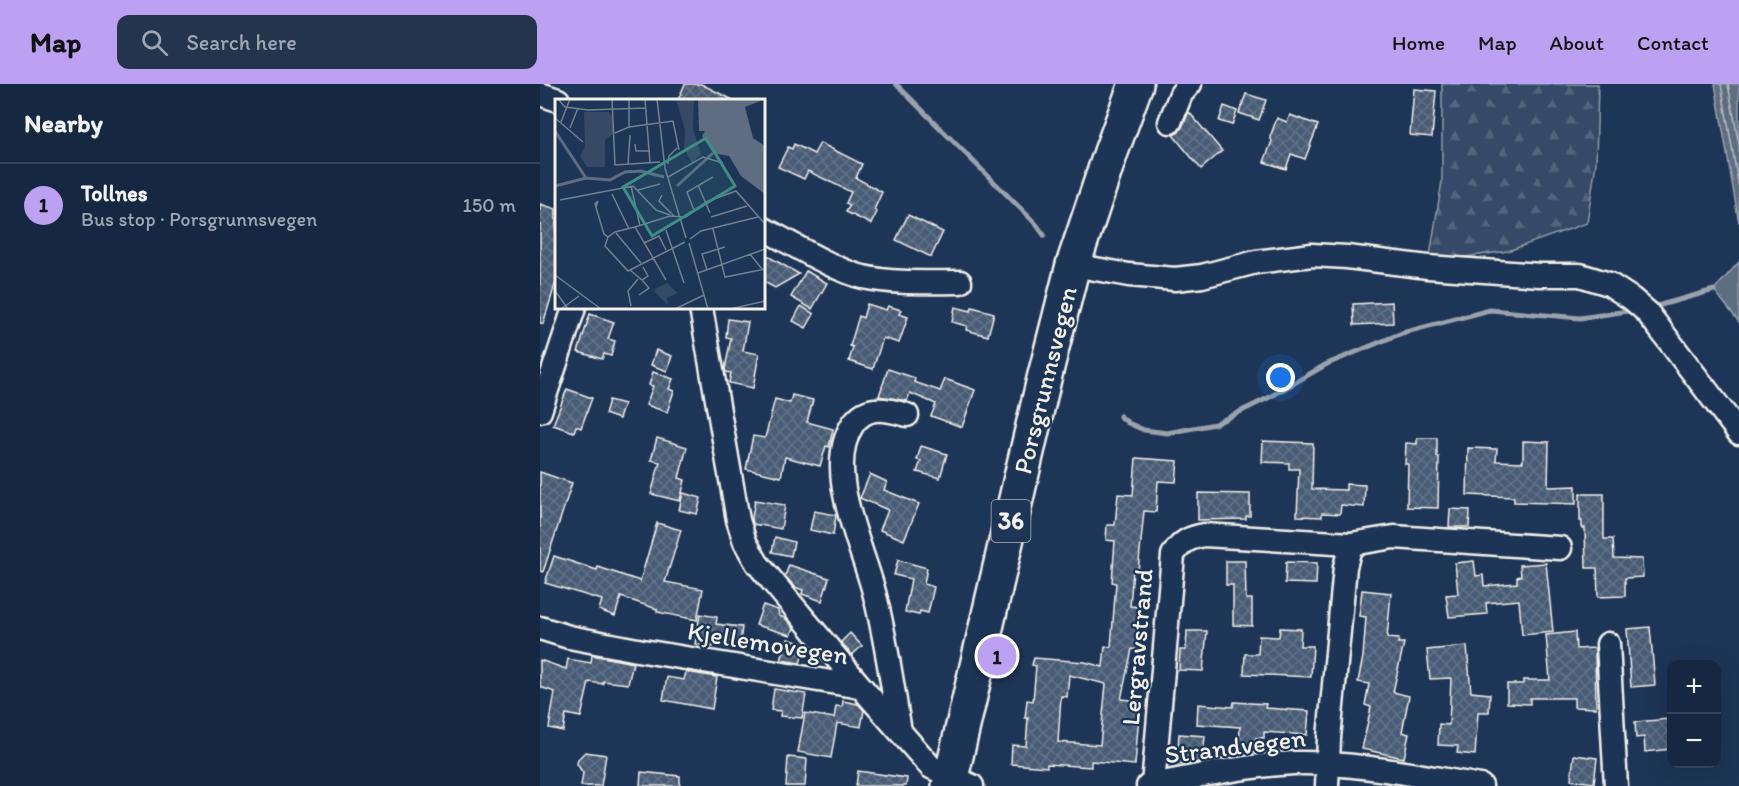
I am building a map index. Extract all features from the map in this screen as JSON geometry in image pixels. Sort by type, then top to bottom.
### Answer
[{"type":"highway","name":"Porsgrunnsvegen","points":[[957,783],[1044,379],[1073,265],[1136,84]]},
{"type":"street","points":[[1170,122],[1181,94],[1190,84]]},
{"type":"street","points":[[540,94],[555,99]]},
{"type":"street","points":[[765,230],[827,262],[863,277],[910,282],[960,282]]},
{"type":"street","points":[[1073,265],[1129,275],[1175,279],[1202,276],[1256,262],[1312,255],[1428,267],[1540,275],[1580,274],[1609,284],[1647,312],[1739,433]]},
{"type":"street","points":[[540,411],[574,309]]},
{"type":"street","points":[[700,309],[738,520],[745,542],[757,563],[861,687]]},
{"type":"street","points":[[900,731],[874,592],[847,501],[842,475],[842,458],[844,442],[859,416],[873,410],[888,410],[907,415]]},
{"type":"street","name":"Lergravstrand","points":[[1151,785],[1173,555],[1179,545],[1188,538],[1204,535],[1351,544],[1394,537],[1560,549]]},
{"type":"street","name":"Strandvegen","points":[[1328,775],[1345,567],[1351,544]]},
{"type":"street","name":"Kjellemovegen","points":[[540,628],[569,637],[643,651],[861,687],[931,767],[957,783]]},
{"type":"street","points":[[1608,644],[1616,786]]},
{"type":"street","name":"Strandvegen","points":[[1151,785],[1293,763],[1328,775],[1372,769],[1481,786]]},
{"type":"green space","points":[[1442,84],[1598,84],[1596,163],[1587,223],[1508,251],[1429,262],[1442,181]]},
{"type":"water","points":[[1715,84],[1739,84],[1739,223]]},
{"type":"water","points":[[1739,262],[1739,322],[1714,290]]},
{"type":"building","points":[[685,84],[701,84],[731,99],[678,99]]},
{"type":"building","points":[[1414,89],[1436,91],[1432,137],[1410,135]]},
{"type":"building","points":[[1246,94],[1266,100],[1259,120],[1239,113]]},
{"type":"building","points":[[1224,106],[1237,111],[1232,125],[1219,121]]},
{"type":"building","points":[[1189,112],[1222,151],[1201,169],[1173,135],[1179,132]]},
{"type":"building","points":[[1290,115],[1318,125],[1305,159],[1291,154],[1286,169],[1264,162],[1277,118],[1287,122]]},
{"type":"building","points":[[820,143],[862,164],[856,178],[882,192],[871,224],[846,212],[850,205],[846,203],[851,192],[808,171],[804,179],[778,167],[788,147],[792,149],[794,144],[814,154]]},
{"type":"building","points":[[540,204],[555,209],[555,285],[543,324],[540,323]]},
{"type":"building","points":[[908,215],[943,232],[931,257],[896,240]]},
{"type":"building","points":[[765,255],[799,274],[775,288],[765,283]]},
{"type":"building","points":[[806,271],[827,283],[812,309],[791,297]]},
{"type":"building","points":[[1392,302],[1393,323],[1354,325],[1353,304]]},
{"type":"building","points":[[867,304],[886,310],[888,306],[901,310],[899,314],[908,317],[899,343],[883,338],[873,369],[849,361],[853,347],[850,346],[859,316],[863,318]]},
{"type":"building","points":[[801,306],[814,314],[806,328],[793,321]]},
{"type":"building","points":[[955,307],[971,311],[972,307],[994,313],[988,336],[966,330],[967,326],[952,322]]},
{"type":"building","points":[[590,314],[614,322],[608,339],[615,341],[611,356],[604,354],[602,359],[578,352]]},
{"type":"building","points":[[728,319],[748,322],[743,351],[759,354],[753,388],[729,383],[731,373],[726,372],[725,369],[731,338],[726,337]]},
{"type":"building","points":[[656,350],[672,356],[667,371],[651,365]]},
{"type":"building","points":[[888,369],[915,378],[914,382],[940,391],[945,379],[975,390],[962,427],[931,416],[936,404],[910,393],[907,401],[879,396]]},
{"type":"building","points":[[653,372],[673,379],[669,389],[674,391],[667,412],[646,405],[653,386],[649,385]]},
{"type":"building","points":[[567,389],[592,398],[581,428],[576,426],[574,432],[553,425]]},
{"type":"building","points":[[792,395],[813,400],[807,422],[833,429],[829,447],[826,446],[820,466],[785,457],[781,477],[746,469],[753,436],[765,438],[775,399],[790,403]]},
{"type":"building","points":[[609,400],[624,404],[619,419],[605,414]]},
{"type":"building","points":[[657,438],[687,447],[679,478],[685,480],[680,501],[651,494],[660,462],[651,460]]},
{"type":"building","points":[[1417,438],[1437,438],[1438,508],[1407,507],[1406,443],[1417,444]]},
{"type":"building","points":[[1263,441],[1313,443],[1312,489],[1346,490],[1346,484],[1365,485],[1364,507],[1341,505],[1340,514],[1322,513],[1322,517],[1297,516],[1299,469],[1289,469],[1289,463],[1262,462]]},
{"type":"building","points":[[1523,441],[1549,442],[1548,487],[1576,486],[1576,504],[1514,502],[1514,497],[1467,495],[1468,448],[1497,449],[1496,461],[1523,462]]},
{"type":"building","points":[[921,446],[947,454],[940,478],[917,472],[921,461],[917,460]]},
{"type":"building","points":[[1136,458],[1178,461],[1176,482],[1158,481],[1156,512],[1144,511],[1138,571],[1133,570],[1130,606],[1140,607],[1137,633],[1141,633],[1139,650],[1132,649],[1121,699],[1140,701],[1135,765],[1091,761],[1091,767],[1011,764],[1012,745],[1026,746],[1028,718],[1025,718],[1027,700],[1033,701],[1036,666],[1032,665],[1034,658],[1085,662],[1103,667],[1105,646],[1111,647],[1116,583],[1112,582],[1115,541],[1106,540],[1107,525],[1115,525],[1118,494],[1133,495]],"holes":[[[1069,675],[1106,684],[1100,745],[1058,742],[1061,696],[1067,697]]]},
{"type":"building","points":[[540,472],[572,483],[543,572],[540,571]]},
{"type":"building","points":[[870,474],[887,482],[884,490],[919,504],[904,540],[880,530],[888,510],[860,498]]},
{"type":"building","points":[[683,493],[701,498],[697,514],[679,510]]},
{"type":"building","points":[[1198,493],[1250,494],[1250,516],[1246,516],[1246,519],[1198,520]]},
{"type":"building","points":[[1580,494],[1604,494],[1604,539],[1613,539],[1614,558],[1642,559],[1643,577],[1625,578],[1625,596],[1598,597],[1597,568],[1586,568],[1585,528],[1582,528],[1582,521],[1580,521]]},
{"type":"building","points":[[755,500],[785,505],[781,529],[753,524]]},
{"type":"building","points":[[1450,509],[1470,510],[1469,527],[1449,527]]},
{"type":"building","points":[[814,511],[836,515],[833,535],[810,530]]},
{"type":"building","points":[[657,523],[681,530],[665,582],[703,589],[697,620],[657,612],[657,609],[621,597],[615,616],[599,610],[602,600],[545,583],[554,556],[640,581]]},
{"type":"building","points":[[775,537],[794,542],[791,556],[772,552]]},
{"type":"building","points":[[898,560],[927,568],[924,584],[934,587],[928,613],[920,611],[919,615],[905,612],[911,579],[894,575]]},
{"type":"building","points":[[1226,561],[1245,561],[1246,599],[1252,599],[1252,626],[1233,625],[1233,585],[1226,585]]},
{"type":"building","points":[[1474,561],[1476,576],[1483,575],[1484,586],[1517,583],[1517,577],[1521,576],[1520,565],[1546,563],[1553,632],[1522,635],[1519,600],[1486,603],[1487,614],[1449,617],[1446,595],[1458,594],[1455,563]]},
{"type":"building","points":[[1286,562],[1317,563],[1316,584],[1285,583]]},
{"type":"building","points":[[789,565],[829,578],[822,601],[802,594],[803,590],[795,587],[785,576]]},
{"type":"building","points":[[1362,590],[1391,593],[1387,638],[1399,639],[1398,643],[1404,643],[1393,692],[1409,696],[1402,732],[1409,734],[1404,758],[1362,749],[1371,707],[1365,705],[1369,684],[1358,682],[1363,657],[1366,617],[1359,616]]},
{"type":"building","points":[[763,605],[778,610],[779,616],[785,618],[794,628],[791,635],[756,625]]},
{"type":"building","points":[[700,614],[717,617],[716,624],[742,627],[740,643],[714,640],[713,647],[695,644]]},
{"type":"building","points":[[1650,627],[1655,685],[1631,687],[1627,629]]},
{"type":"building","points":[[1280,628],[1301,629],[1300,646],[1313,646],[1311,677],[1244,674],[1245,654],[1258,654],[1259,636],[1279,637]]},
{"type":"building","points":[[1187,631],[1207,631],[1203,671],[1179,670],[1180,650],[1186,650]]},
{"type":"building","points":[[1575,632],[1576,649],[1595,648],[1596,708],[1574,707],[1574,698],[1530,698],[1530,704],[1507,703],[1507,684],[1523,684],[1523,680],[1550,680],[1546,635]]},
{"type":"building","points":[[850,633],[862,646],[852,655],[841,642]]},
{"type":"building","points":[[788,639],[806,645],[800,663],[781,660]]},
{"type":"building","points":[[1467,646],[1471,692],[1490,694],[1489,712],[1478,712],[1475,755],[1457,753],[1458,746],[1438,745],[1439,724],[1449,725],[1451,678],[1430,679],[1427,650]]},
{"type":"building","points":[[592,655],[633,663],[628,684],[589,682],[581,717],[566,714],[563,731],[549,728],[555,692],[540,687],[540,660],[566,669],[568,659],[591,663]]},
{"type":"building","points":[[686,672],[717,677],[712,709],[663,700],[667,677],[684,680]]},
{"type":"building","points":[[774,689],[806,694],[802,718],[780,716],[781,711],[771,710]]},
{"type":"building","points":[[843,701],[858,704],[864,710],[861,727],[837,723],[831,758],[798,752],[805,713],[834,718],[836,706],[842,707]]},
{"type":"building","points":[[1234,702],[1266,704],[1265,708],[1309,711],[1307,735],[1264,732],[1264,738],[1256,738],[1255,752],[1239,751],[1240,727],[1197,724],[1198,704],[1233,707]]},
{"type":"building","points":[[1667,719],[1667,749],[1645,752],[1644,737],[1636,738],[1635,722]]},
{"type":"building","points":[[1179,734],[1205,736],[1203,757],[1200,762],[1168,766],[1170,748],[1178,749]]},
{"type":"building","points":[[585,752],[606,755],[601,786],[581,786],[583,773],[577,764],[578,759]]},
{"type":"building","points":[[1574,755],[1597,758],[1594,783],[1571,780]]},
{"type":"building","points":[[788,757],[807,759],[805,786],[786,786]]},
{"type":"building","points":[[858,771],[907,778],[906,786],[856,786]]},
{"type":"building","points":[[641,772],[680,776],[680,786],[640,786]]},
{"type":"waterway","points":[[896,84],[1036,224],[1044,235]]},
{"type":"waterway","points":[[1650,308],[1714,290]]},
{"type":"waterway","points":[[1120,416],[1128,423],[1144,430],[1167,433],[1215,424],[1268,398],[1327,364],[1402,333],[1490,310],[1580,318],[1635,310]]},
{"type":"place","name":"Tollnes","points":[[997,656]]}]
